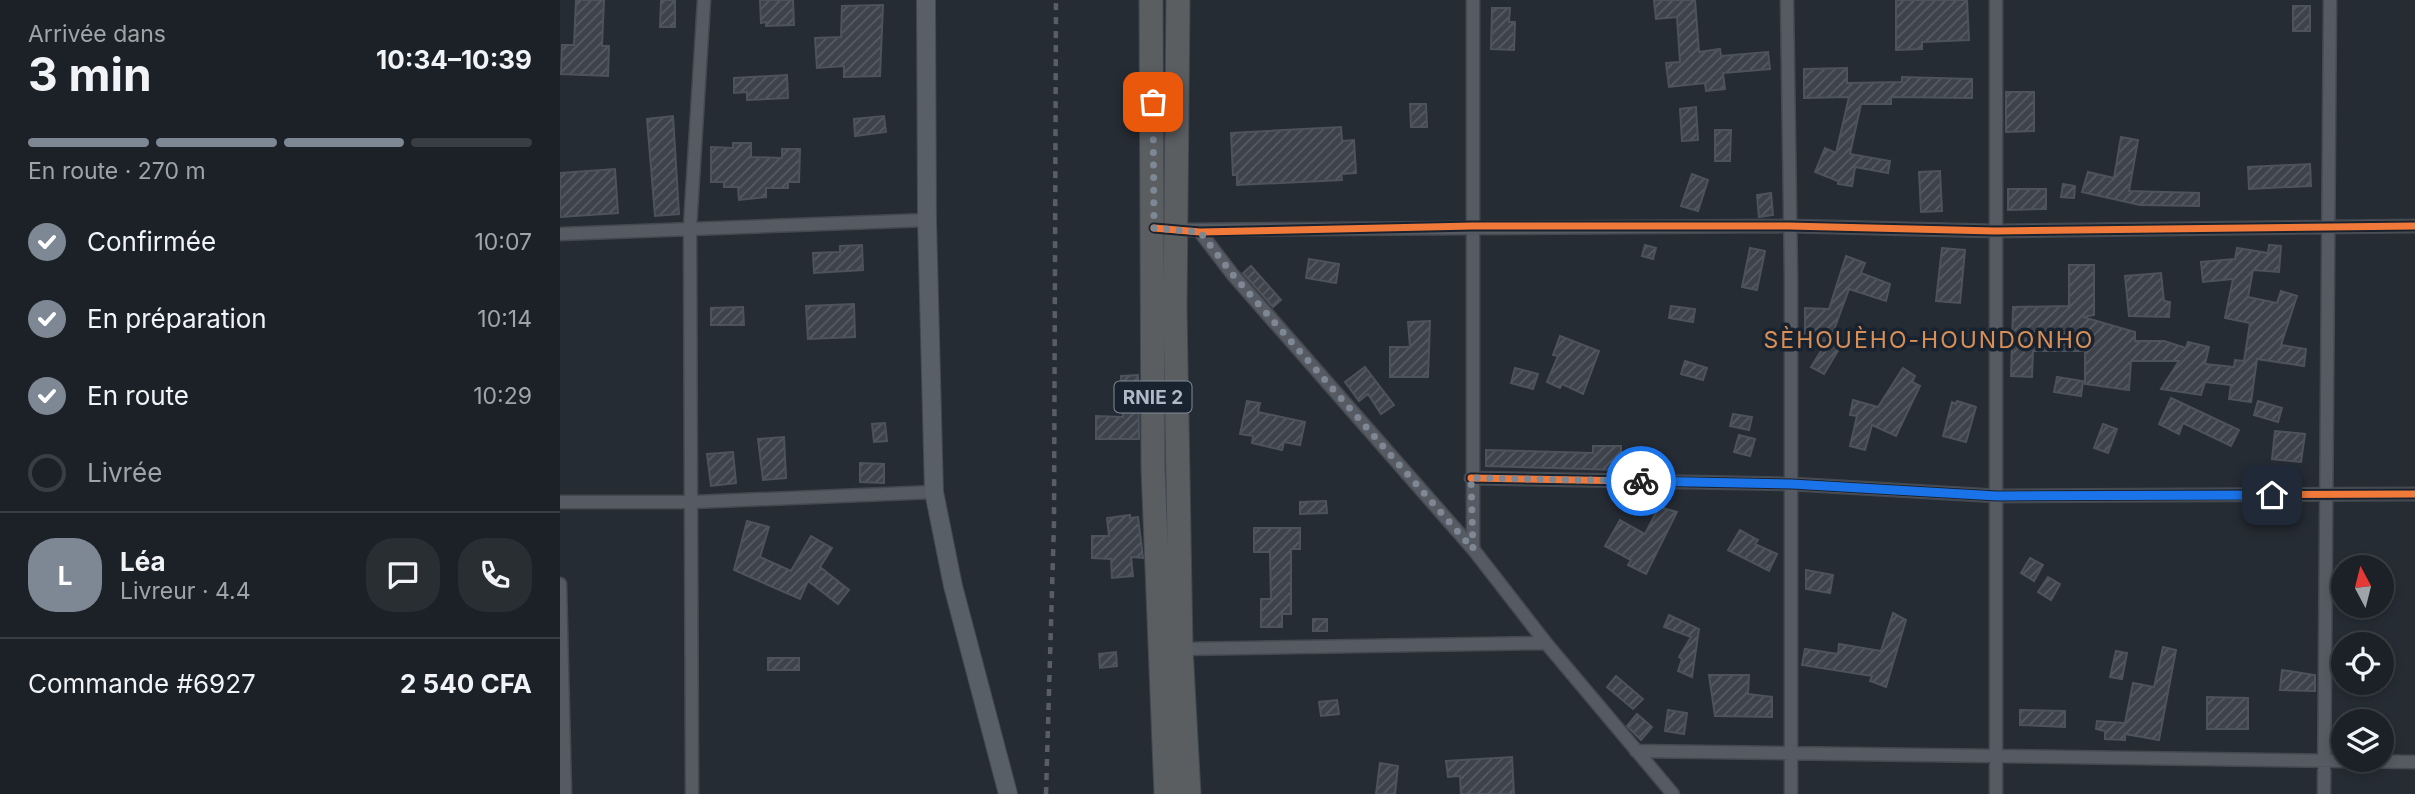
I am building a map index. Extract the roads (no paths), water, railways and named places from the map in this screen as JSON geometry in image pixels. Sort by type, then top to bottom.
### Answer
[{"type":"highway","name":"RNIE 2","points":[[1152,0],[1178,467],[1181,649],[1189,794]]},
{"type":"highway","name":"RNIE 2","points":[[1166,794],[1153,468],[1178,0]]},
{"type":"highway","points":[[1153,468],[1178,467]]},
{"type":"highway","points":[[1162,711],[1185,708]]},
{"type":"street","points":[[692,794],[690,227],[704,0]]},
{"type":"street","points":[[926,0],[927,220],[934,492],[953,586],[1008,794]]},
{"type":"street","points":[[1473,0],[1473,549]]},
{"type":"street","points":[[1787,0],[1792,484],[1791,794]]},
{"type":"street","points":[[1996,0],[1996,794]]},
{"type":"street","points":[[2324,794],[2330,0]]},
{"type":"street","points":[[560,234],[927,220]]},
{"type":"street","points":[[1164,229],[1200,232],[1472,226],[1789,226],[1995,231],[2415,226]]},
{"type":"street","points":[[1200,232],[1233,275],[1473,549],[1546,643],[1673,794]]},
{"type":"street","points":[[1471,478],[1792,484],[1997,496],[2415,494]]},
{"type":"street","points":[[560,502],[693,502],[934,492]]},
{"type":"street","points":[[560,584],[565,794]]},
{"type":"street","points":[[1181,649],[1546,643]]},
{"type":"street","points":[[1636,751],[2415,762]]},
{"type":"railway","points":[[1046,794],[1054,523],[1056,0]]},
{"type":"district","name":"SÈHOUÈHO-HOUNDONHO","points":[[1929,340]]}]
